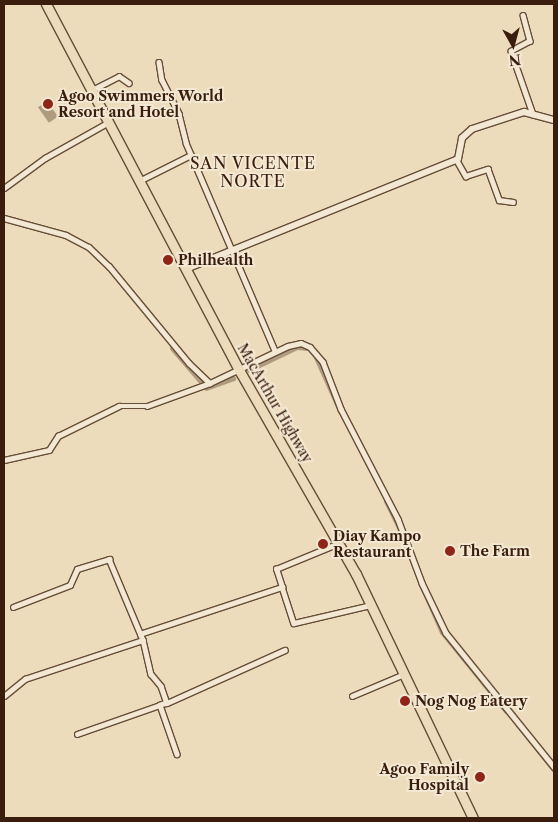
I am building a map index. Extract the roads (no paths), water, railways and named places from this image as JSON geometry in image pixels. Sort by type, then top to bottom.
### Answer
[{"type":"highway","name":"MacArthur Highway","points":[[46,4],[239,370],[339,543],[371,605],[473,818]]},
{"type":"street","points":[[523,15],[530,41],[512,51],[533,114]]},
{"type":"street","points":[[159,62],[164,86],[179,114],[191,155],[233,248],[275,351]]},
{"type":"street","points":[[92,90],[119,76],[129,83]]},
{"type":"street","points":[[186,269],[233,248],[456,160],[460,156],[462,138],[472,129],[518,113],[533,114],[554,120]]},
{"type":"street","points":[[4,188],[45,158],[109,122]]},
{"type":"street","points":[[139,181],[191,155]]},
{"type":"street","points":[[456,160],[466,176],[488,169],[499,200],[513,202]]},
{"type":"street","points":[[4,218],[66,235],[89,247],[109,266],[189,363],[210,383]]},
{"type":"street","points":[[4,460],[49,450],[58,436],[119,406],[147,406],[210,383],[275,351],[301,343],[310,347],[322,362],[342,410],[398,519],[422,583],[446,633],[554,767]]},
{"type":"street","points":[[339,543],[276,569],[294,623],[371,605]]},
{"type":"street","points":[[13,607],[70,585],[77,569],[109,559],[143,640],[151,674],[159,681],[167,703]]},
{"type":"street","points":[[140,634],[282,587]]},
{"type":"street","points":[[4,696],[25,679],[143,640]]},
{"type":"street","points":[[77,734],[167,703],[285,650]]},
{"type":"street","points":[[352,696],[404,674]]},
{"type":"street","points":[[160,705],[177,754]]},
{"type":"waterway","points":[[249,370],[297,347],[307,348]]},
{"type":"waterway","points":[[172,348],[202,383]]},
{"type":"waterway","points":[[315,355],[340,411]]},
{"type":"waterway","points":[[206,388],[233,378]]},
{"type":"waterway","points":[[386,501],[400,530]]},
{"type":"waterway","points":[[421,584],[442,632],[506,711]]},
{"type":"waterway","points":[[518,725],[554,770]]},
{"type":"place","name":"Agoo Swimmers World Resort and Hotel","points":[[48,104]]},
{"type":"place","name":"Philhealth","points":[[168,260]]},
{"type":"place","name":"Diay Kampo Restaurant","points":[[323,544]]},
{"type":"place","name":"The Farm","points":[[450,551]]},
{"type":"place","name":"Nog Nog Eatery","points":[[405,701]]},
{"type":"place","name":"Agoo Family Hospital","points":[[480,777]]},
{"type":"district","name":"SAN VICENTE NORTE","points":[[253,172]]}]
